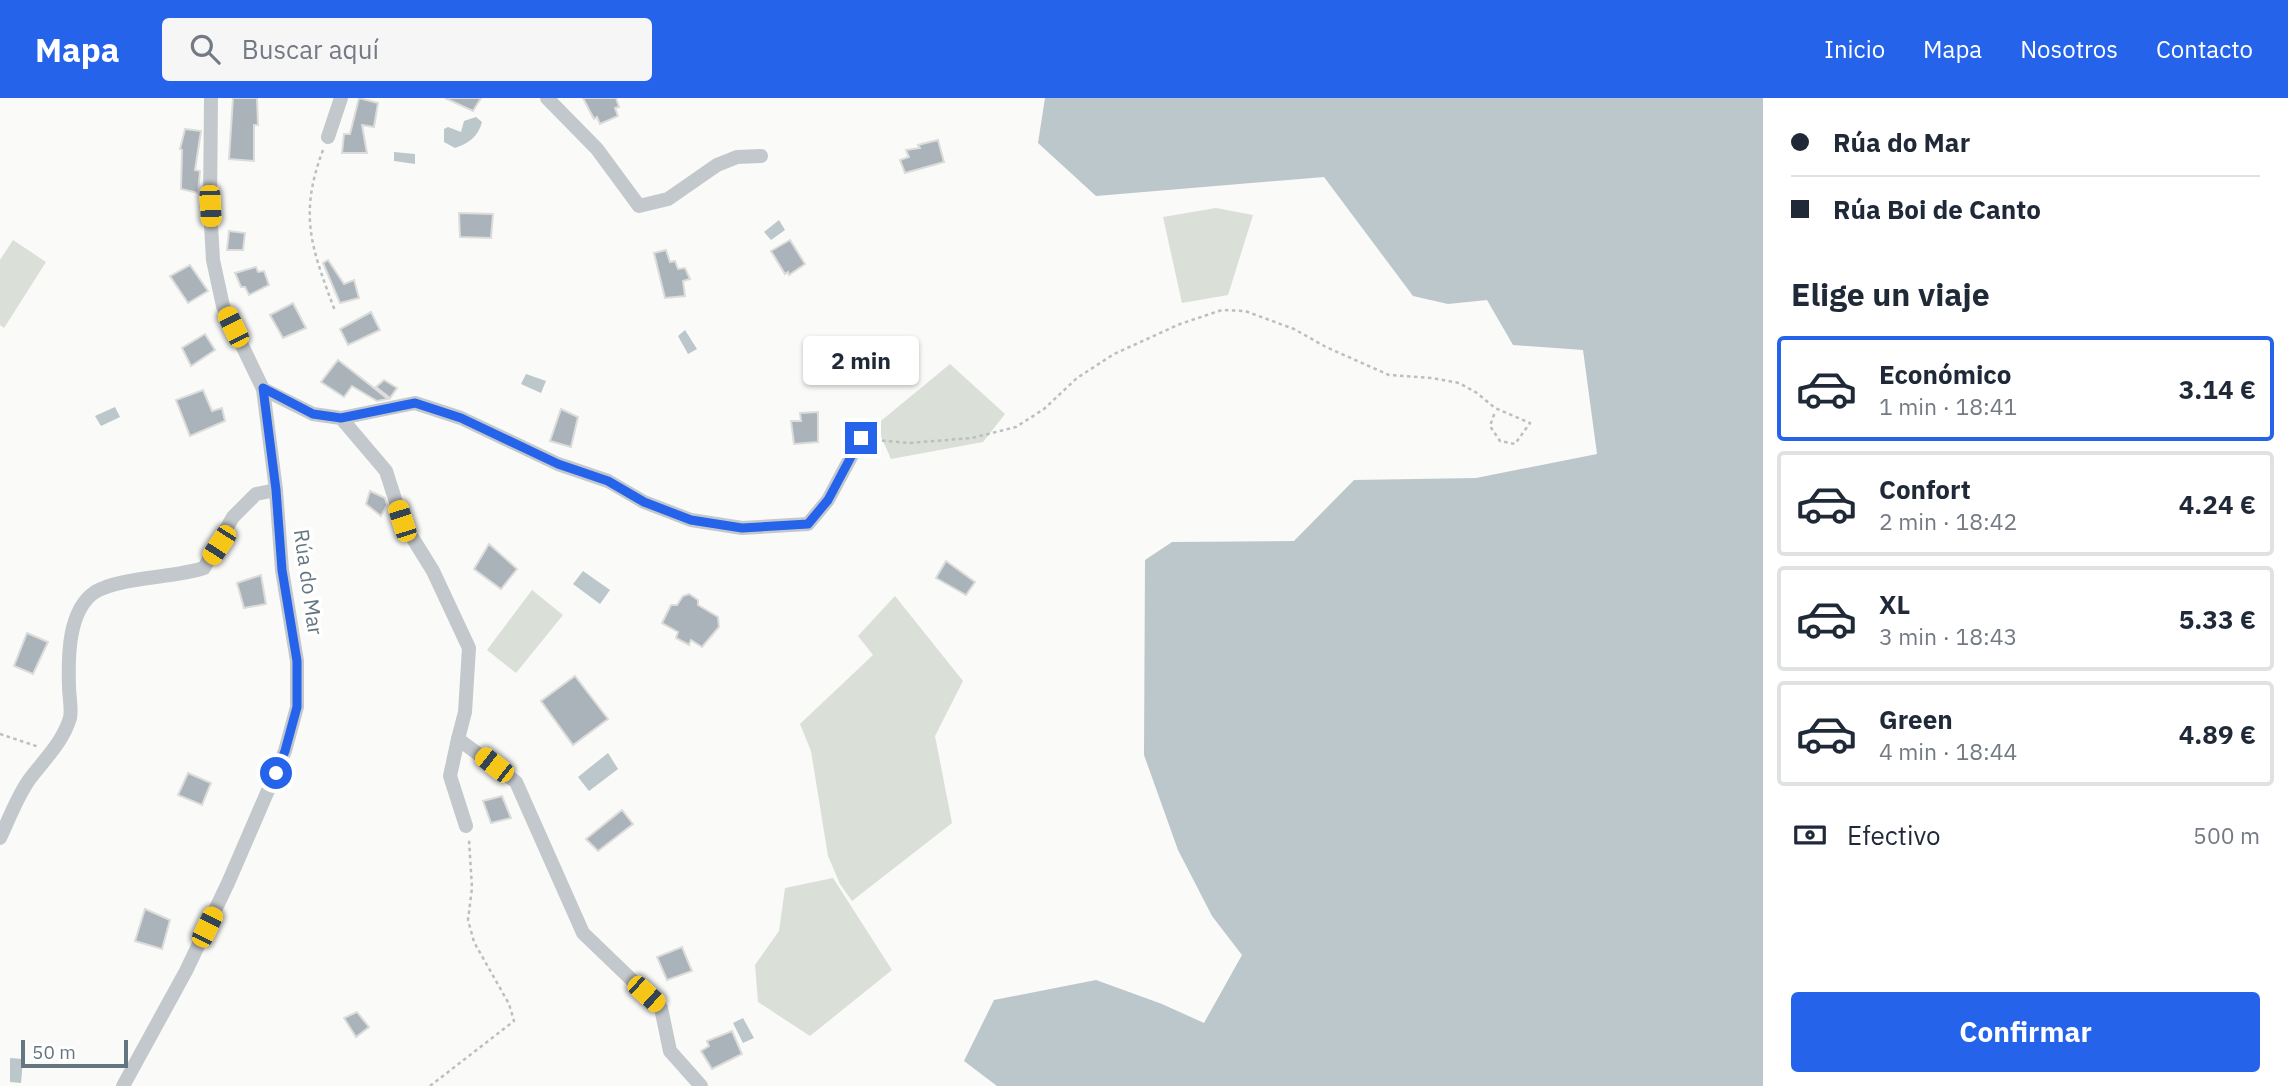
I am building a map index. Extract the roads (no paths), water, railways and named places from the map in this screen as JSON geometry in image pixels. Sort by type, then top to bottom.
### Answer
[{"type":"street","name":"Rúa do Mar","points":[[123,1086],[192,958],[228,883],[285,751],[297,707],[297,661],[282,570],[276,490],[263,388],[223,306],[213,260],[210,206],[211,98]]},
{"type":"street","points":[[328,138],[341,98]]},
{"type":"street","points":[[547,98],[597,149],[639,206],[668,199],[717,165],[737,157],[761,156]]},
{"type":"street","points":[[263,388],[313,414],[341,418],[415,403],[461,418],[558,464],[608,481],[644,502],[691,520],[742,528],[808,524],[828,500],[861,438]]},
{"type":"street","points":[[341,418],[386,471],[402,521],[433,571],[469,648],[465,712],[450,776],[466,826]]},
{"type":"street","points":[[0,838],[27,782],[52,751],[70,717],[69,670],[73,629],[81,609],[92,594],[106,585],[188,573],[204,568],[233,517],[256,494],[276,490]]},
{"type":"street","points":[[458,739],[516,782],[583,933],[661,1007],[670,1051],[701,1086]]}]
